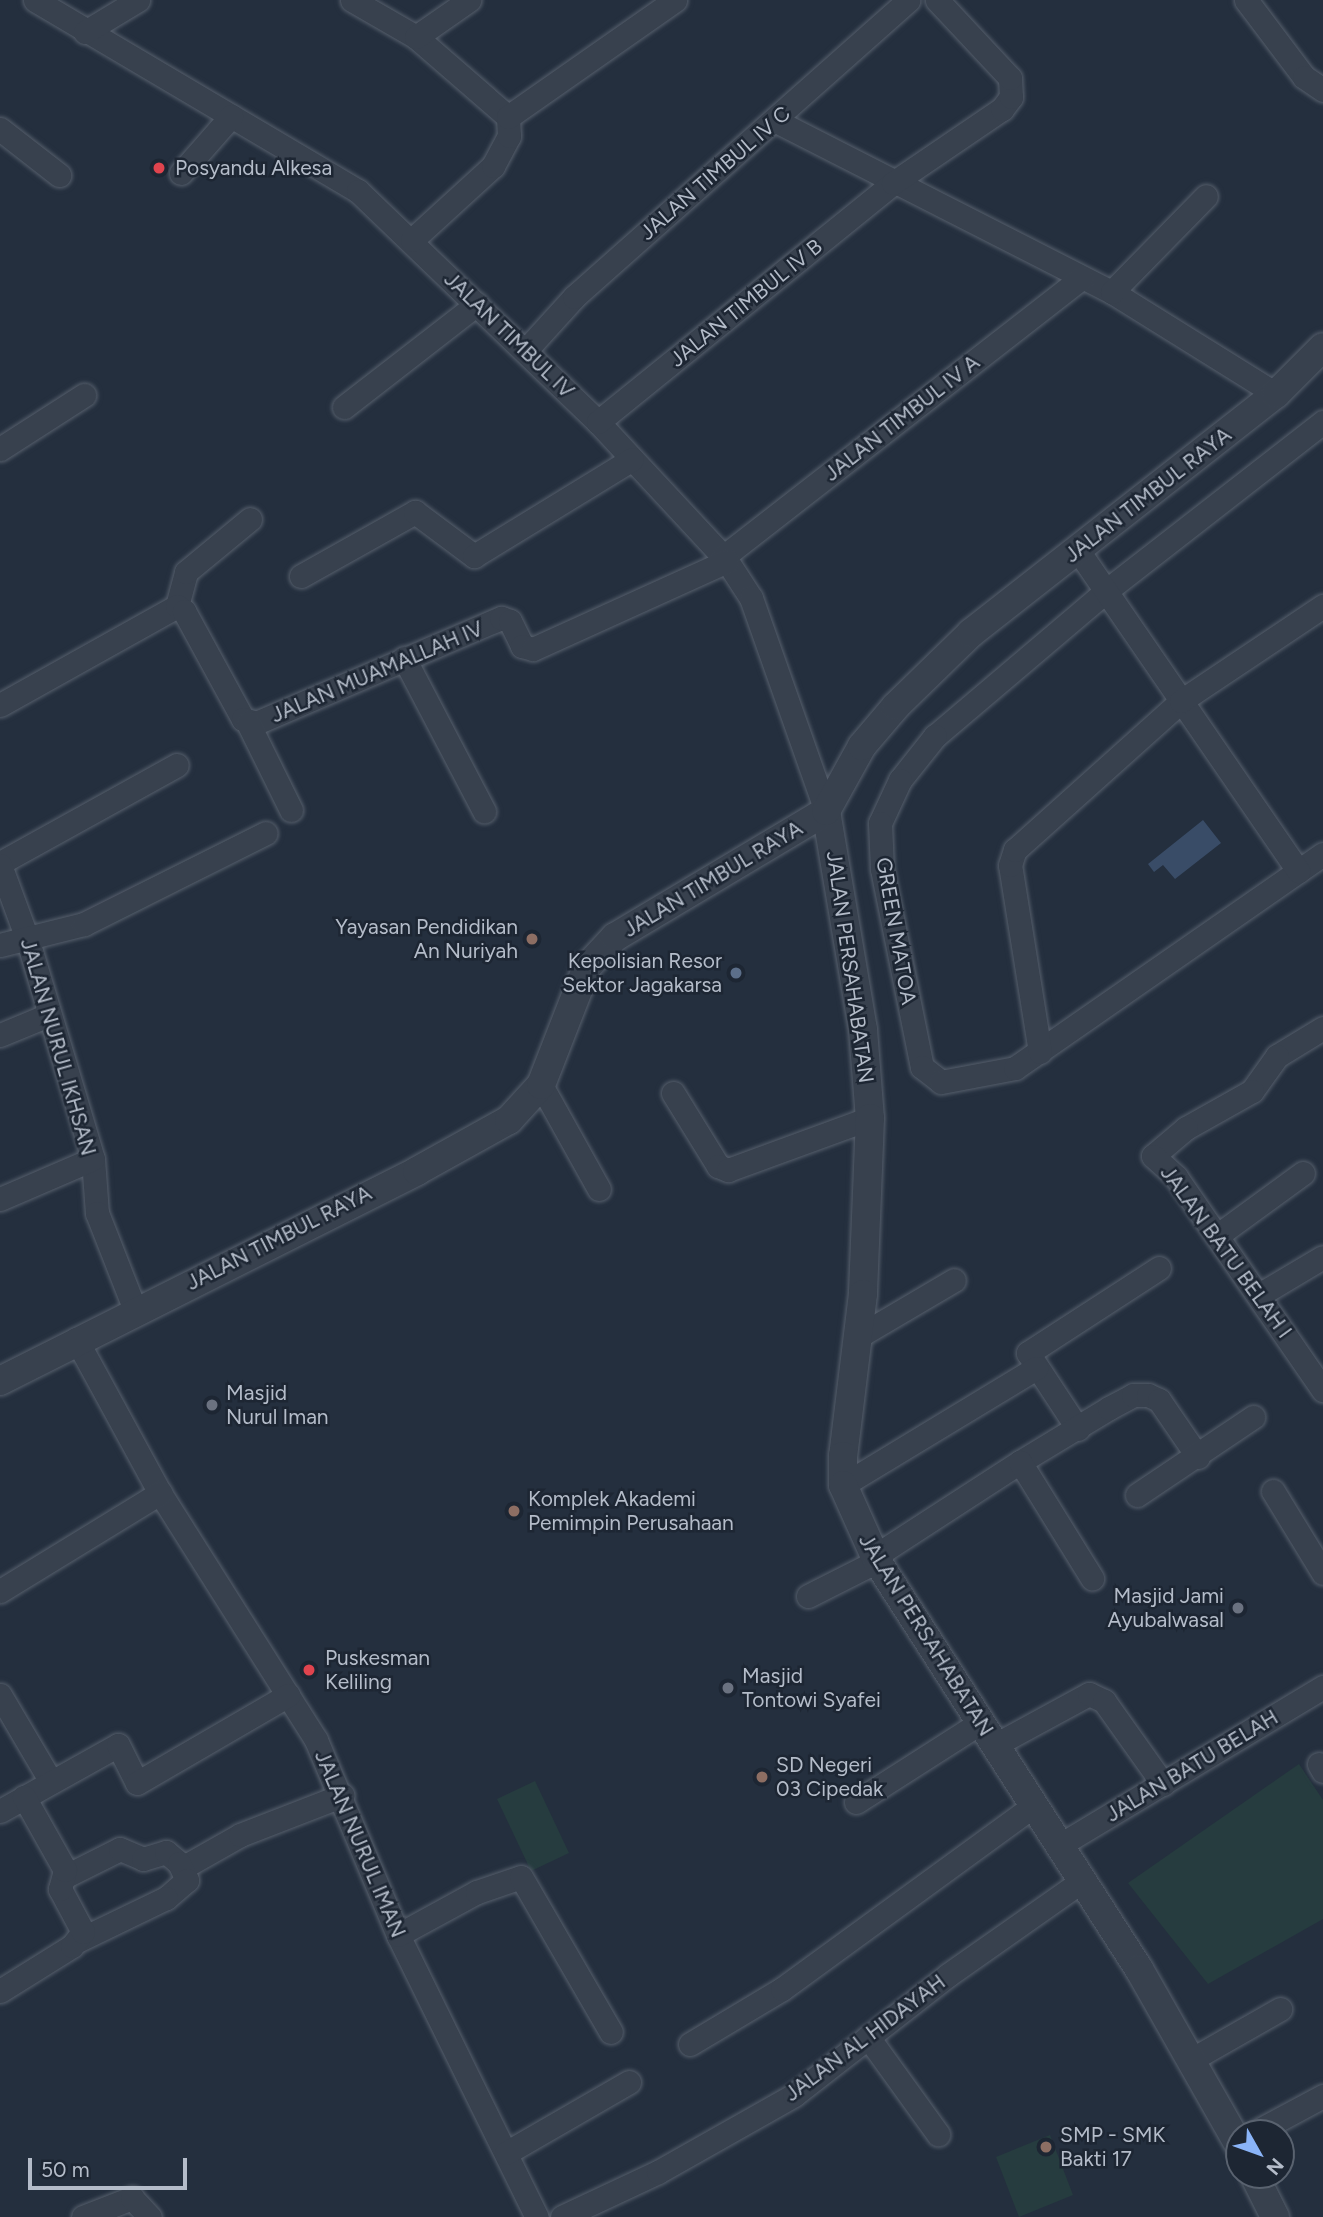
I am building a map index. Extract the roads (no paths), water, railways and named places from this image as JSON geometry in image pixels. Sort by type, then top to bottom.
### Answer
[{"type":"street","name":"JALAN TIMBUL IV","points":[[35,0],[358,191],[598,422],[725,559],[751,598],[826,811]]},
{"type":"street","points":[[85,32],[138,0]]},
{"type":"street","points":[[352,0],[416,37],[508,117],[509,135],[493,166],[411,240]]},
{"type":"street","points":[[416,37],[468,0]]},
{"type":"street","points":[[508,117],[675,0]]},
{"type":"street","name":"JALAN TIMBUL IV C","points":[[526,350],[566,305],[776,121],[908,0]]},
{"type":"street","name":"JALAN TIMBUL IV B","points":[[598,422],[893,183],[1002,109],[1011,97],[1010,78],[937,0]]},
{"type":"street","points":[[1246,0],[1304,77],[1323,90]]},
{"type":"street","points":[[181,173],[231,116]]},
{"type":"street","points":[[776,121],[893,183],[1112,292],[1276,394]]},
{"type":"street","points":[[0,129],[59,175]]},
{"type":"street","points":[[1112,292],[1206,196]]},
{"type":"street","name":"JALAN TIMBUL IV A","points":[[725,559],[1081,278]]},
{"type":"street","points":[[344,407],[477,304]]},
{"type":"street","name":"JALAN TIMBUL RAYA","points":[[0,1381],[76,1339],[429,1165],[509,1120],[541,1085],[587,967],[615,937],[826,811],[862,746],[896,706],[971,633],[1276,394],[1323,347]]},
{"type":"street","points":[[0,449],[83,395]]},
{"type":"street","name":"GREEN MATOA","points":[[1323,422],[1105,592],[935,736],[900,780],[880,823],[882,869],[922,1067],[941,1082],[1015,1068],[1323,854]]},
{"type":"street","points":[[302,576],[415,512],[474,556],[632,459]]},
{"type":"street","points":[[0,705],[177,606],[186,572],[250,519]]},
{"type":"street","points":[[1077,550],[1298,871]]},
{"type":"street","name":"JALAN MUAMALLAH IV","points":[[177,606],[184,611],[248,723],[256,723],[501,618],[510,621],[523,646],[533,649],[725,559]]},
{"type":"street","points":[[1040,1052],[1011,858],[1020,843],[1181,701],[1323,606]]},
{"type":"street","points":[[404,659],[484,811]]},
{"type":"street","points":[[248,723],[291,810]]},
{"type":"street","points":[[0,864],[177,765]]},
{"type":"street","name":"JALAN PERSAHABATAN","points":[[826,811],[863,1030],[870,1118],[859,1336],[842,1456],[843,1485],[876,1558],[1083,1880],[1168,2018],[1189,2061],[1228,2119]]},
{"type":"street","points":[[0,945],[27,941],[85,924],[266,832]]},
{"type":"street","name":"JALAN NURUL IKHSAN","points":[[0,864],[27,941],[93,1159],[97,1213],[135,1310]]},
{"type":"street","points":[[0,1035],[48,1015]]},
{"type":"street","points":[[1015,1068],[1031,1073],[1081,1037],[1082,1023]]},
{"type":"street","name":"JALAN BATU BELAH I","points":[[1320,1380],[1176,1177],[1153,1156],[1186,1128],[1252,1091],[1277,1056],[1323,1027]]},
{"type":"street","points":[[541,1085],[598,1189]]},
{"type":"street","points":[[673,1093],[718,1166],[728,1170],[870,1118]]},
{"type":"street","points":[[0,1199],[93,1159]]},
{"type":"street","points":[[1218,1235],[1303,1173]]},
{"type":"street","points":[[1259,1295],[1323,1257]]},
{"type":"street","points":[[1078,1429],[1028,1356],[1030,1349],[1159,1268]]},
{"type":"street","points":[[859,1336],[954,1280]]},
{"type":"street","name":"JALAN NURUL IMAN","points":[[76,1339],[160,1493],[288,1695],[343,1795],[398,1935],[537,2217]]},
{"type":"street","points":[[843,1485],[1036,1368]]},
{"type":"street","points":[[808,1596],[876,1558],[1020,1462],[1133,1395],[1148,1395],[1169,1412],[1198,1457]]},
{"type":"street","points":[[1137,1496],[1198,1457],[1253,1417]]},
{"type":"street","points":[[1020,1462],[1092,1578]]},
{"type":"street","points":[[1273,1491],[1323,1573]]},
{"type":"street","points":[[0,1591],[160,1493]]},
{"type":"street","name":"JALAN BATU BELAH","points":[[1060,1845],[1323,1687]]},
{"type":"street","points":[[856,1802],[988,1734],[1090,1694],[1104,1701],[1163,1784]]},
{"type":"street","points":[[0,1695],[50,1780]]},
{"type":"street","points":[[0,1811],[50,1780],[118,1745],[137,1783],[288,1695]]},
{"type":"street","points":[[182,1868],[240,1835],[343,1795]]},
{"type":"street","points":[[24,1797],[66,1876]]},
{"type":"street","points":[[690,2044],[782,1989],[1034,1805]]},
{"type":"street","points":[[0,1991],[77,1941],[176,1893],[187,1880],[182,1868],[166,1852],[143,1859],[120,1849],[66,1876],[60,1889],[83,1927],[77,1941]]},
{"type":"street","points":[[398,1935],[478,1892],[521,1877],[611,2032]]},
{"type":"street","name":"JALAN AL HIDAYAH","points":[[562,2217],[658,2172],[794,2095],[868,2037],[1083,1880]]},
{"type":"street","points":[[1189,2061],[1280,2009]]},
{"type":"street","points":[[868,2037],[938,2134]]},
{"type":"street","points":[[506,2153],[629,2081]]},
{"type":"street","points":[[1280,2119],[1323,2095]]},
{"type":"street","points":[[1261,2189],[1275,2217]]},
{"type":"street","points":[[83,2217],[112,2202],[132,2198],[150,2217]]},
{"type":"water","points":[[1203,820],[1221,843],[1175,879],[1163,865],[1154,872],[1148,864]]},
{"type":"place","name":"Posyandu Alkesa","points":[[159,168]]},
{"type":"place","name":"Yayasan Pendidikan An Nuriyah","points":[[532,939]]},
{"type":"place","name":"Kepolisian Resor Sektor Jagakarsa","points":[[736,973]]},
{"type":"place","name":"Masjid Nurul Iman","points":[[212,1405]]},
{"type":"place","name":"Komplek Akademi Pemimpin Perusahaan","points":[[514,1511]]},
{"type":"place","name":"Masjid Jami Ayubalwasal","points":[[1238,1608]]},
{"type":"place","name":"Puskesman Keliling","points":[[309,1670]]},
{"type":"place","name":"Masjid Tontowi Syafei","points":[[728,1688]]},
{"type":"place","name":"SD Negeri 03 Cipedak","points":[[762,1777]]},
{"type":"place","name":"SMP - SMK Bakti 17","points":[[1046,2147]]}]
